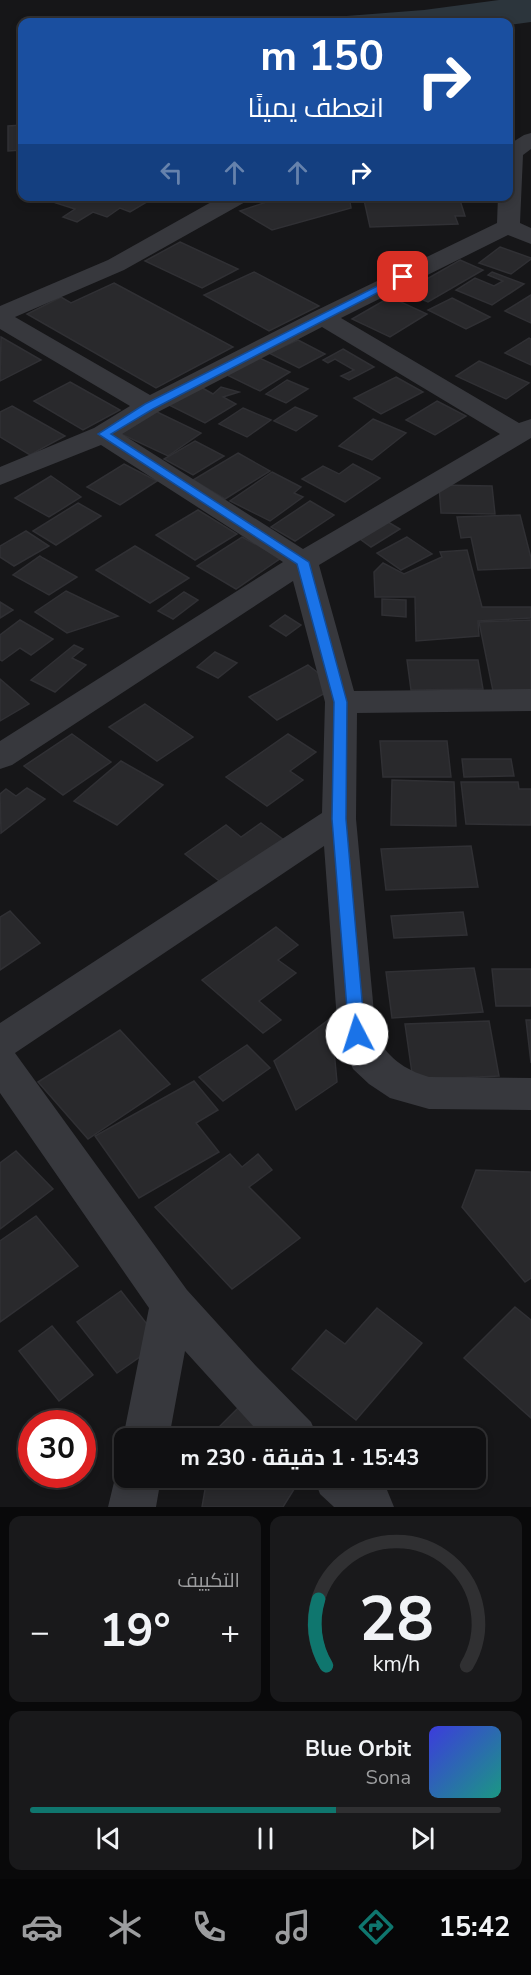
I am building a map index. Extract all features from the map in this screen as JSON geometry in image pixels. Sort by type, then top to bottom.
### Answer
[{"type":"street","points":[[513,151],[531,139]]},
{"type":"street","points":[[0,317],[116,265],[230,201]]},
{"type":"street","points":[[508,226],[509,201]]},
{"type":"street","points":[[508,226],[531,237]]},
{"type":"street","points":[[0,477],[103,434],[149,406],[322,317],[508,226]]},
{"type":"street","points":[[0,317],[149,406]]},
{"type":"street","points":[[322,317],[525,431]]},
{"type":"street","points":[[0,757],[303,562],[525,431]]},
{"type":"street","points":[[103,434],[303,562],[341,702],[339,819],[357,1034],[367,1058],[383,1073],[404,1086],[429,1093],[531,1094]]},
{"type":"street","points":[[341,702],[531,700]]},
{"type":"street","points":[[0,1043],[339,819]]},
{"type":"street","points":[[0,1062],[172,1304],[285,1428]]},
{"type":"street","points":[[148,1428],[172,1304]]},
{"type":"street","points":[[132,1507],[136,1488]]},
{"type":"street","points":[[348,1488],[370,1507]]},
{"type":"shaded area","points":[[499,0],[531,0],[531,22],[513,24],[513,18],[321,18],[424,10]]},
{"type":"building","points":[[18,125],[18,150],[8,151],[8,126]]},
{"type":"building","points":[[59,201],[147,202],[130,212],[120,208],[107,217],[93,212],[77,222],[63,217],[75,209],[56,203]]},
{"type":"building","points":[[269,201],[350,201],[351,208],[272,230],[240,211]]},
{"type":"building","points":[[364,201],[460,201],[465,216],[455,216],[458,224],[370,227]]},
{"type":"building","points":[[180,242],[238,269],[202,288],[145,261]]},
{"type":"building","points":[[500,247],[531,259],[511,274],[479,263]]},
{"type":"building","points":[[460,260],[483,270],[428,302],[404,292]]},
{"type":"building","points":[[254,272],[319,306],[269,331],[204,295]]},
{"type":"building","points":[[492,272],[524,284],[492,305],[456,290],[475,278],[494,286],[503,281],[488,275]]},
{"type":"building","points":[[114,283],[233,347],[156,388],[27,314],[61,297],[71,303]]},
{"type":"building","points":[[531,295],[531,323],[505,311]]},
{"type":"building","points":[[390,297],[427,314],[390,337],[352,319]]},
{"type":"building","points":[[452,298],[490,317],[466,329],[428,310]]},
{"type":"building","points":[[1,337],[41,360],[0,381]]},
{"type":"building","points":[[529,338],[531,339],[531,365],[505,353]]},
{"type":"building","points":[[298,340],[325,354],[299,368],[269,353]]},
{"type":"building","points":[[343,349],[374,367],[349,380],[341,376],[354,370],[335,359],[328,363],[323,360]]},
{"type":"building","points":[[255,356],[290,372],[260,391],[225,374]]},
{"type":"building","points":[[479,361],[529,383],[506,399],[456,376]]},
{"type":"building","points":[[396,377],[423,392],[381,414],[354,398]]},
{"type":"building","points":[[287,380],[308,389],[286,403],[266,394]]},
{"type":"building","points":[[70,382],[120,410],[83,430],[34,401]]},
{"type":"building","points":[[199,386],[213,394],[221,387],[239,392],[223,397],[236,404],[205,423],[167,404]]},
{"type":"building","points":[[437,401],[466,416],[435,435],[406,420]]},
{"type":"building","points":[[12,406],[65,436],[30,455],[0,437],[0,412]]},
{"type":"building","points":[[295,407],[317,416],[296,431],[274,421]]},
{"type":"building","points":[[243,408],[271,420],[247,437],[219,424]]},
{"type":"building","points":[[155,411],[201,433],[168,456],[121,434]]},
{"type":"building","points":[[373,419],[406,433],[372,460],[339,446]]},
{"type":"building","points":[[195,441],[224,456],[193,475],[164,459]]},
{"type":"building","points":[[238,453],[270,471],[225,499],[193,480]]},
{"type":"building","points":[[124,464],[157,481],[120,505],[87,487]]},
{"type":"building","points":[[353,464],[380,478],[345,502],[302,479],[323,466],[339,474]]},
{"type":"building","points":[[272,472],[301,487],[294,493],[303,497],[270,521],[230,501]]},
{"type":"building","points":[[51,476],[81,497],[49,517],[15,498]]},
{"type":"building","points":[[439,485],[492,486],[495,514],[441,513]]},
{"type":"building","points":[[310,501],[334,515],[295,541],[271,527]]},
{"type":"building","points":[[78,503],[101,516],[56,545],[33,531]]},
{"type":"building","points":[[198,510],[237,534],[195,560],[156,535]]},
{"type":"building","points":[[520,515],[531,558],[531,568],[478,570],[471,537],[461,538],[457,517]]},
{"type":"building","points":[[388,522],[400,529],[371,547],[360,539]]},
{"type":"building","points":[[26,531],[49,546],[14,566],[0,557],[0,546]]},
{"type":"building","points":[[242,537],[281,558],[236,589],[197,566]]},
{"type":"building","points":[[407,537],[432,554],[401,570],[377,553]]},
{"type":"building","points":[[135,546],[189,578],[150,603],[96,570]]},
{"type":"building","points":[[467,550],[482,607],[531,607],[531,618],[478,621],[479,636],[416,641],[415,597],[375,597],[374,572],[383,563],[404,574],[442,557],[440,552]]},
{"type":"building","points":[[40,556],[77,577],[49,595],[13,575]]},
{"type":"building","points":[[66,591],[118,616],[67,633],[35,612]]},
{"type":"building","points":[[184,592],[198,600],[173,619],[158,611]]},
{"type":"building","points":[[382,599],[406,600],[406,617],[382,615]]},
{"type":"building","points":[[0,602],[13,610],[0,618]]},
{"type":"building","points":[[285,615],[301,625],[286,636],[270,626]]},
{"type":"building","points":[[20,620],[53,639],[31,655],[20,648],[2,661],[0,660],[0,635]]},
{"type":"building","points":[[531,620],[531,690],[493,691],[479,622]]},
{"type":"building","points":[[74,645],[83,649],[72,658],[86,665],[55,692],[31,680]]},
{"type":"building","points":[[215,652],[237,663],[218,678],[197,667]]},
{"type":"building","points":[[407,660],[478,660],[483,689],[411,690]]},
{"type":"building","points":[[308,665],[336,687],[277,720],[249,697]]},
{"type":"building","points":[[0,679],[29,704],[0,721]]},
{"type":"building","points":[[145,704],[193,737],[157,761],[109,727]]},
{"type":"building","points":[[72,734],[111,762],[63,795],[24,766]]},
{"type":"building","points":[[288,734],[316,752],[290,771],[303,780],[267,806],[226,777]]},
{"type":"building","points":[[380,741],[447,741],[451,777],[383,777]]},
{"type":"building","points":[[462,759],[511,759],[514,776],[464,777]]},
{"type":"building","points":[[121,761],[163,785],[117,825],[74,801]]},
{"type":"building","points":[[392,780],[454,782],[456,826],[391,825]]},
{"type":"building","points":[[461,782],[518,782],[519,789],[531,789],[531,825],[466,824]]},
{"type":"building","points":[[27,788],[45,799],[1,833],[0,794],[6,789],[16,796]]},
{"type":"building","points":[[261,823],[288,843],[227,887],[185,854],[226,825],[241,837]]},
{"type":"building","points":[[471,846],[478,887],[386,890],[381,849]]},
{"type":"building","points":[[10,911],[40,943],[0,970],[0,917]]},
{"type":"building","points":[[463,912],[467,935],[394,938],[391,916]]},
{"type":"building","points":[[276,927],[298,945],[278,960],[296,973],[259,1001],[281,1020],[263,1033],[202,980]]},
{"type":"building","points":[[474,968],[483,1012],[392,1018],[386,972]]},
{"type":"building","points":[[492,969],[531,969],[531,1006],[496,1006]]},
{"type":"building","points":[[331,1018],[337,1082],[296,1110],[274,1061]]},
{"type":"building","points":[[526,1020],[531,1020],[531,1063]]},
{"type":"building","points":[[489,1021],[499,1076],[413,1080],[405,1024]]},
{"type":"building","points":[[120,1030],[170,1084],[88,1139],[38,1082]]},
{"type":"building","points":[[247,1045],[270,1068],[223,1101],[199,1077]]},
{"type":"building","points":[[194,1081],[218,1110],[196,1123],[219,1152],[139,1198],[95,1136]]},
{"type":"building","points":[[16,1151],[53,1189],[0,1229],[0,1163]]},
{"type":"building","points":[[230,1154],[242,1167],[258,1154],[272,1170],[249,1187],[300,1238],[232,1289],[155,1207]]},
{"type":"building","points":[[476,1170],[531,1172],[531,1278],[525,1282],[462,1207]]},
{"type":"building","points":[[36,1216],[78,1266],[0,1322],[0,1241]]},
{"type":"building","points":[[121,1291],[161,1342],[117,1373],[77,1322]]},
{"type":"building","points":[[515,1307],[531,1320],[531,1418],[464,1358]]},
{"type":"building","points":[[377,1308],[422,1343],[356,1420],[292,1369],[326,1330],[345,1344]]},
{"type":"building","points":[[52,1326],[93,1375],[59,1401],[19,1351]]},
{"type":"building","points":[[244,1402],[269,1428],[218,1428]]},
{"type":"building","points":[[205,1488],[295,1488],[283,1507],[202,1507]]},
{"type":"route","points":[[357,1034],[339,819],[341,702],[303,562],[103,434],[127,422],[149,406],[403,277]]}]
